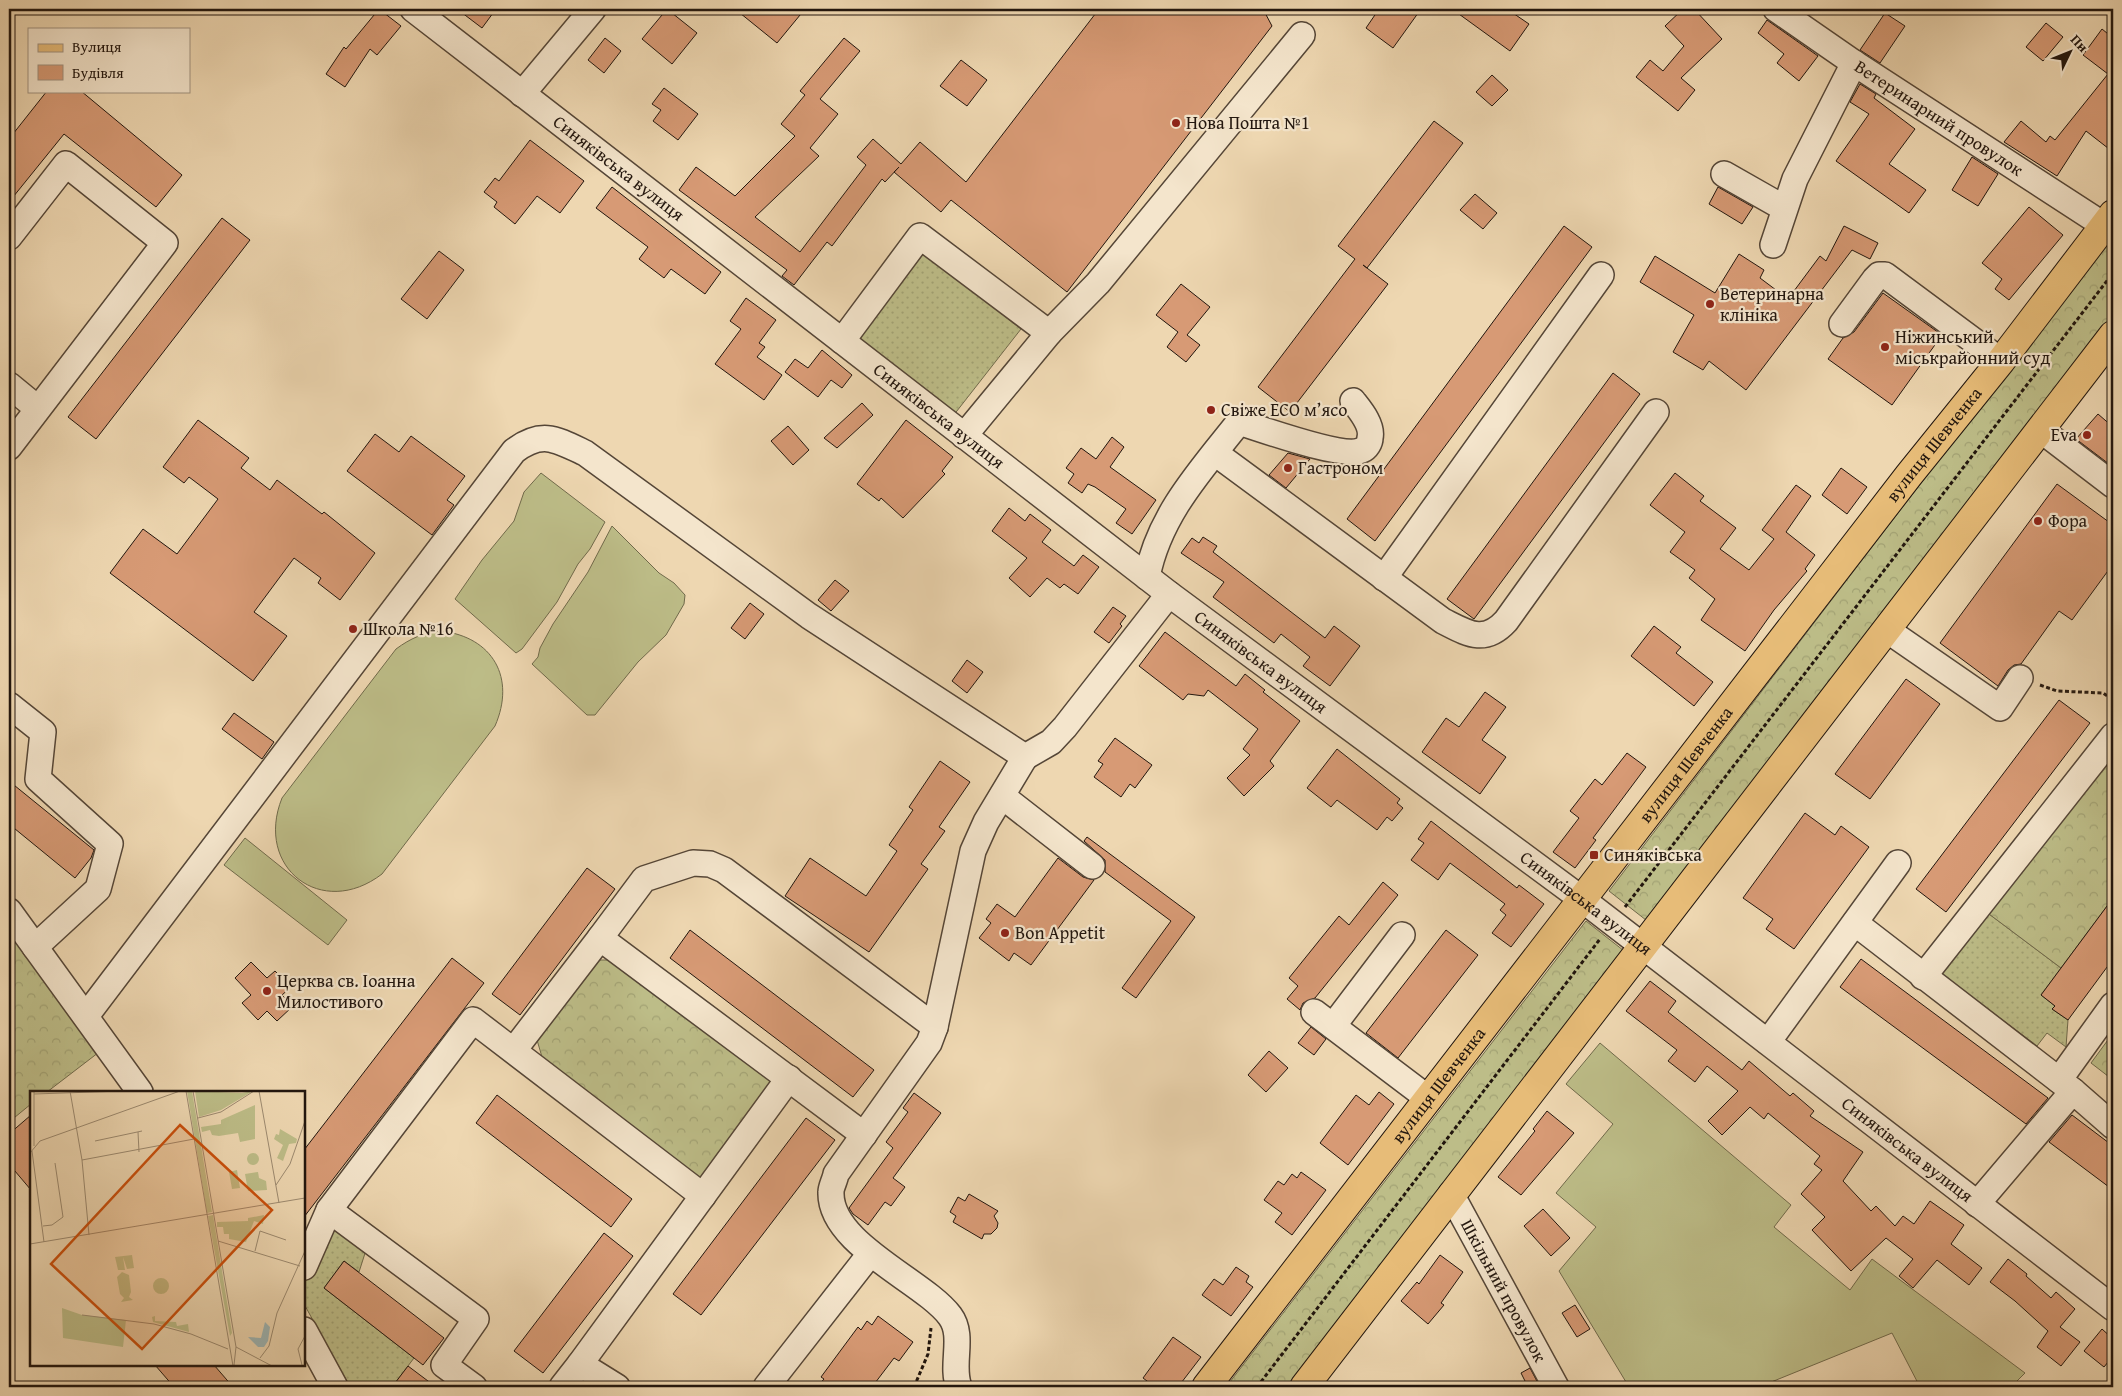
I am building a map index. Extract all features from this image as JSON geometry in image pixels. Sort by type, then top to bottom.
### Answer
[{"type":"main road","name":"вулиця Шевченка","points":[[1206,1387],[1903,482],[2001,361],[2109,220]]},
{"type":"main road","points":[[1304,1387],[2113,335]]},
{"type":"street","name":"Синяківська вулиця","points":[[413,9],[1169,594],[1582,900],[2113,1308]]},
{"type":"street","points":[[522,94],[592,9]]},
{"type":"street","name":"Ветеринарний провулок","points":[[1776,9],[1854,63],[2109,220]]},
{"type":"street","points":[[964,436],[1049,334],[1098,283],[1302,35]]},
{"type":"street","points":[[1773,245],[1795,178],[1854,63]]},
{"type":"street","points":[[9,236],[66,164],[165,243],[9,447]]},
{"type":"street","points":[[1724,174],[1784,208]]},
{"type":"street","points":[[842,341],[920,236],[1049,334]]},
{"type":"street","points":[[1384,578],[1601,275]]},
{"type":"street","points":[[1842,324],[1875,279],[1879,275],[1884,275],[2001,361]]},
{"type":"street","points":[[9,385],[37,408]]},
{"type":"street","points":[[1147,577],[1160,531],[1173,508],[1239,422],[1330,449],[1346,452],[1364,450],[1370,442],[1371,434],[1362,412],[1353,400]]},
{"type":"street","points":[[1215,453],[1443,621],[1466,633],[1490,634],[1498,630],[1656,412]]},
{"type":"street","points":[[2041,430],[2113,485]]},
{"type":"street","points":[[86,1016],[514,451],[529,440],[543,438],[563,443],[585,453],[809,616],[1025,757]]},
{"type":"street","points":[[959,1387],[955,1369],[957,1332],[952,1318],[934,1300],[870,1254],[843,1224],[834,1210],[831,1192],[836,1174],[917,1062],[936,1027],[973,851],[986,822],[1025,757],[1051,742],[1065,727],[1169,594]]},
{"type":"street","points":[[1888,630],[2000,708],[2020,678]]},
{"type":"street","points":[[9,705],[43,732],[38,779],[110,844],[98,889],[36,947]]},
{"type":"street","points":[[1923,977],[2113,736]]},
{"type":"street","points":[[1002,796],[1092,866]]},
{"type":"street","points":[[514,1050],[644,879],[693,863],[710,864],[724,870],[936,1027]]},
{"type":"street","points":[[1768,1042],[1898,863]]},
{"type":"street","points":[[9,911],[139,1091]]},
{"type":"street","points":[[1855,923],[2066,1086],[2113,1126]]},
{"type":"street","points":[[1402,935],[1323,1019],[1429,1099]]},
{"type":"street","points":[[600,938],[864,1135]]},
{"type":"street","points":[[1977,1204],[2066,1086],[2113,1005]]},
{"type":"street","points":[[305,1266],[329,1210],[473,1020],[702,1196]]},
{"type":"street","points":[[562,1387],[789,1078]]},
{"type":"street","name":"Шкільний провулок","points":[[1451,1194],[1556,1387]]},
{"type":"street","points":[[329,1210],[476,1320],[444,1365],[474,1387]]},
{"type":"street","points":[[766,1387],[870,1254]]},
{"type":"street","points":[[305,1332],[335,1387]]},
{"type":"street","points":[[580,1364],[617,1387]]},
{"type":"path","points":[[1257,1387],[2113,273]]},
{"type":"path","points":[[2020,678],[2058,691],[2103,693],[2113,700]]},
{"type":"path","points":[[914,1387],[928,1354],[934,1300]]},
{"type":"green space","points":[[2113,232],[2113,322],[1651,924],[1609,891]]},
{"type":"green space","points":[[924,253],[1021,329],[953,416],[857,339]]},
{"type":"green space","points":[[541,473],[605,522],[590,549],[578,564],[557,602],[522,649],[516,653],[455,599],[482,560],[514,521],[524,492]]},
{"type":"green space","points":[[612,526],[659,573],[674,583],[685,595],[684,604],[666,635],[638,662],[595,715],[587,715],[532,664],[538,657],[540,648],[553,624],[588,572]]},
{"type":"green space","points":[[441,631],[459,635],[474,642],[486,651],[495,663],[501,676],[503,692],[501,708],[495,726],[382,874],[359,887],[337,891],[317,889],[299,879],[286,865],[277,846],[276,823],[282,798],[396,649],[417,637]]},
{"type":"green space","points":[[2103,753],[2113,761],[2113,898],[2061,968],[1985,911]]},
{"type":"green space","points":[[245,838],[347,920],[328,945],[224,865]]},
{"type":"green space","points":[[9,911],[107,1046],[48,1091],[30,1091],[30,1105],[9,1122]]},
{"type":"green space","points":[[1985,911],[2061,968],[2041,995],[2055,1006],[2052,1009],[2068,1020],[2066,1047],[2047,1033],[2037,1046],[1939,972]]},
{"type":"green space","points":[[1586,921],[1628,954],[1292,1387],[1226,1387]]},
{"type":"green space","points":[[601,960],[613,960],[773,1082],[706,1177],[696,1177],[550,1066],[542,1057],[537,1040],[590,964]]},
{"type":"green space","points":[[2113,1033],[2113,1080],[2091,1063]]},
{"type":"green space","points":[[1600,1043],[1791,1205],[1774,1227],[1850,1290],[1872,1259],[2025,1373],[2011,1387],[1920,1387],[1892,1333],[1759,1387],[1629,1387],[1559,1271],[1596,1227],[1556,1193],[1613,1124],[1566,1084]]},
{"type":"green space","points":[[338,1228],[367,1247],[359,1272],[344,1261],[324,1288],[414,1358],[392,1387],[350,1387],[305,1306],[305,1267],[333,1230]]},
{"type":"building","points":[[379,9],[401,26],[377,55],[370,49],[345,87],[326,74],[344,47],[346,49]]},
{"type":"building","points":[[457,9],[496,9],[482,28]]},
{"type":"building","points":[[667,9],[697,33],[672,64],[642,39]]},
{"type":"building","points":[[735,9],[805,9],[777,43]]},
{"type":"building","points":[[1099,9],[1263,9],[1272,26],[1067,292],[951,200],[941,212],[894,172],[885,182],[882,179],[832,246],[827,242],[794,285],[782,276],[787,270],[679,190],[696,167],[735,196],[795,136],[781,124],[805,95],[800,91],[844,38],[860,51],[820,99],[838,114],[810,148],[819,156],[755,217],[800,252],[866,165],[857,157],[873,139],[901,164],[920,142],[966,182]]},
{"type":"building","points":[[1379,9],[1421,9],[1393,48],[1366,28]]},
{"type":"building","points":[[1452,9],[1507,9],[1529,24],[1510,51]]},
{"type":"building","points":[[1683,9],[1694,9],[1722,39],[1681,78],[1695,90],[1678,111],[1636,77],[1650,60],[1663,71],[1684,46],[1665,26]]},
{"type":"building","points":[[1885,13],[1905,26],[1880,63],[1860,50]]},
{"type":"building","points":[[1767,20],[1818,56],[1799,81],[1777,63],[1784,54],[1758,33]]},
{"type":"building","points":[[2046,23],[2063,37],[2043,61],[2026,47]]},
{"type":"building","points":[[2102,29],[2113,38],[2113,152],[2086,131],[2057,176],[2004,142],[2021,121],[2046,142],[2050,136],[2055,140],[2108,74],[2083,55]]},
{"type":"building","points":[[605,38],[621,51],[604,73],[588,60]]},
{"type":"building","points":[[961,60],[987,80],[967,106],[940,86]]},
{"type":"building","points":[[1492,75],[1508,90],[1492,106],[1476,92]]},
{"type":"building","points":[[1860,84],[1876,94],[1874,98],[1915,129],[1889,164],[1926,190],[1909,213],[1836,161],[1869,114],[1850,102]]},
{"type":"building","points":[[664,88],[698,114],[678,140],[653,121],[661,110],[652,104]]},
{"type":"building","points":[[46,92],[82,92],[182,175],[156,207],[64,134],[9,202],[9,139]]},
{"type":"building","points":[[1434,121],[1463,143],[1367,268],[1363,265],[1388,284],[1290,412],[1258,387],[1355,259],[1338,246]]},
{"type":"building","points":[[530,140],[584,181],[560,213],[537,196],[515,224],[494,207],[497,202],[484,192],[495,178],[499,181]]},
{"type":"building","points":[[1972,157],[1998,174],[1978,206],[1952,190]]},
{"type":"building","points":[[612,187],[721,272],[705,294],[671,269],[664,278],[639,259],[648,247],[596,208]]},
{"type":"building","points":[[1718,187],[1753,207],[1742,224],[1709,204]]},
{"type":"building","points":[[1475,194],[1497,213],[1483,229],[1460,210]]},
{"type":"building","points":[[2029,207],[2063,235],[2009,300],[1995,289],[2002,279],[1982,263]]},
{"type":"building","points":[[222,218],[250,240],[96,439],[68,417]]},
{"type":"building","points":[[1564,226],[1592,247],[1375,541],[1347,519]]},
{"type":"building","points":[[1844,226],[1878,243],[1870,259],[1852,250],[1746,390],[1709,361],[1703,370],[1673,352],[1694,315],[1640,282],[1655,256],[1715,293],[1739,254],[1764,270],[1760,278],[1788,299],[1820,256],[1826,261]]},
{"type":"building","points":[[439,251],[464,270],[427,319],[401,299]]},
{"type":"building","points":[[1181,284],[1210,307],[1187,335],[1200,345],[1186,362],[1167,347],[1178,332],[1156,315]]},
{"type":"building","name":"Ніжинський міськрайонний суд","points":[[1883,293],[1942,335],[1892,405],[1828,359],[1843,338],[1854,332]]},
{"type":"building","points":[[746,298],[776,320],[759,343],[765,347],[757,357],[782,375],[764,400],[715,364],[741,329],[730,321]]},
{"type":"building","points":[[822,350],[852,375],[842,388],[831,380],[818,397],[785,372],[795,359],[808,368]]},
{"type":"building","points":[[1613,373],[1640,394],[1474,619],[1447,599]]},
{"type":"building","points":[[862,403],[873,415],[837,448],[824,438]]},
{"type":"building","points":[[2098,414],[2113,427],[2113,467],[2076,439]]},
{"type":"building","points":[[198,420],[249,458],[241,468],[270,490],[277,480],[322,514],[324,512],[375,553],[340,600],[318,583],[321,578],[294,558],[254,612],[287,636],[253,681],[110,573],[143,529],[177,554],[218,499],[189,477],[184,483],[163,467]]},
{"type":"building","points":[[906,420],[953,457],[942,471],[945,474],[903,518],[881,498],[879,501],[857,484]]},
{"type":"building","points":[[788,426],[809,450],[793,465],[771,441]]},
{"type":"building","points":[[375,434],[399,452],[411,436],[465,476],[447,500],[454,505],[432,535],[347,471]]},
{"type":"building","points":[[1112,437],[1124,447],[1110,467],[1156,500],[1132,534],[1116,523],[1126,509],[1095,487],[1088,484],[1082,493],[1068,483],[1074,474],[1066,468],[1081,448],[1096,459]]},
{"type":"building","name":"Гастроном","points":[[1288,453],[1310,459],[1286,488],[1269,475]]},
{"type":"building","points":[[1841,468],[1867,487],[1847,514],[1822,495]]},
{"type":"building","points":[[1675,473],[1704,496],[1700,501],[1736,528],[1720,549],[1749,570],[1774,539],[1762,530],[1796,485],[1811,496],[1786,532],[1815,555],[1805,569],[1807,571],[1774,610],[1745,651],[1701,620],[1715,599],[1689,578],[1695,570],[1670,552],[1685,532],[1650,505]]},
{"type":"building","points":[[2057,484],[2113,525],[2113,564],[2072,620],[2059,611],[2021,664],[2014,665],[2008,670],[1998,686],[1940,643]]},
{"type":"building","points":[[1009,508],[1025,521],[1030,514],[1051,530],[1042,542],[1074,566],[1083,555],[1099,567],[1078,594],[1064,584],[1060,588],[1047,578],[1030,597],[1009,578],[1027,558],[992,531]]},
{"type":"building","points":[[1203,537],[1217,546],[1213,552],[1325,638],[1334,626],[1360,646],[1330,686],[1303,666],[1310,657],[1281,634],[1274,643],[1213,597],[1224,582],[1181,553],[1192,538],[1199,543]]},
{"type":"building","points":[[835,580],[849,591],[831,611],[818,600]]},
{"type":"building","points":[[750,603],[764,614],[745,639],[731,628]]},
{"type":"building","points":[[1113,607],[1126,616],[1120,624],[1122,626],[1109,643],[1094,632]]},
{"type":"building","points":[[1654,626],[1681,647],[1676,653],[1713,682],[1694,706],[1631,656]]},
{"type":"building","points":[[1165,632],[1236,686],[1245,674],[1265,690],[1263,692],[1300,721],[1270,761],[1274,766],[1244,796],[1227,778],[1250,755],[1243,749],[1258,729],[1208,690],[1204,696],[1188,694],[1183,700],[1139,666]]},
{"type":"building","points":[[967,660],[983,672],[967,693],[952,681]]},
{"type":"building","points":[[1906,679],[1940,704],[1870,799],[1835,774]]},
{"type":"building","points":[[1485,692],[1506,707],[1482,740],[1506,757],[1480,794],[1422,752],[1446,718],[1459,727]]},
{"type":"building","points":[[2059,700],[2090,723],[1946,912],[1916,889]]},
{"type":"building","points":[[234,713],[274,742],[262,759],[222,729]]},
{"type":"building","points":[[1115,738],[1152,765],[1135,788],[1130,784],[1121,797],[1094,777],[1103,764],[1098,761]]},
{"type":"building","points":[[1337,749],[1400,799],[1397,803],[1403,808],[1392,821],[1387,817],[1377,830],[1337,800],[1331,807],[1307,788]]},
{"type":"building","points":[[1627,753],[1646,767],[1593,838],[1596,840],[1575,868],[1553,852],[1579,818],[1570,811],[1595,779],[1602,785]]},
{"type":"building","points":[[940,761],[970,782],[939,827],[945,831],[921,864],[928,869],[869,952],[785,896],[810,858],[866,896],[897,851],[889,845],[913,810],[909,807]]},
{"type":"building","points":[[9,781],[94,850],[91,858],[75,878],[9,824]]},
{"type":"building","points":[[1805,813],[1835,835],[1841,826],[1869,847],[1794,949],[1766,929],[1773,919],[1743,898]]},
{"type":"building","points":[[1431,821],[1517,888],[1519,885],[1544,904],[1511,947],[1492,933],[1506,915],[1500,910],[1505,904],[1450,863],[1438,880],[1411,860],[1424,843],[1418,839]]},
{"type":"building","points":[[1087,837],[1195,917],[1136,998],[1122,988],[1171,921],[1105,872],[1105,860],[1084,841]]},
{"type":"building","points":[[1058,858],[1083,877],[1094,880],[1031,965],[1014,953],[1009,961],[979,938],[991,923],[986,919],[997,904],[1015,917]]},
{"type":"building","points":[[587,868],[615,889],[520,1015],[492,994]]},
{"type":"building","points":[[1383,882],[1398,895],[1315,998],[1303,1003],[1300,1010],[1287,999],[1298,986],[1289,978],[1339,916],[1349,925]]},
{"type":"building","points":[[2113,898],[2113,959],[2068,1020],[2052,1009],[2055,1006],[2041,995]]},
{"type":"building","points":[[690,930],[874,1070],[853,1097],[670,958]]},
{"type":"building","points":[[1446,930],[1478,955],[1398,1058],[1366,1033]]},
{"type":"building","points":[[452,958],[484,983],[305,1216],[305,1149]]},
{"type":"building","points":[[1861,959],[2048,1098],[2026,1124],[1840,987]]},
{"type":"building","name":"Церква св. Іоанна Милостивого","points":[[251,962],[267,978],[275,971],[291,987],[282,995],[293,1006],[277,1021],[267,1011],[258,1020],[242,1003],[251,995],[235,978]]},
{"type":"building","points":[[1650,981],[1676,1001],[1668,1012],[1742,1070],[1749,1061],[1790,1096],[1793,1093],[1814,1111],[1810,1116],[1863,1152],[1843,1181],[1871,1211],[1876,1206],[1895,1226],[1903,1216],[1914,1224],[1930,1201],[1964,1225],[1951,1244],[1982,1268],[1969,1285],[1937,1260],[1913,1288],[1899,1276],[1913,1259],[1886,1238],[1851,1271],[1812,1230],[1825,1217],[1801,1194],[1822,1170],[1814,1164],[1820,1156],[1768,1113],[1764,1119],[1750,1107],[1722,1135],[1708,1121],[1738,1091],[1707,1066],[1695,1082],[1668,1061],[1677,1050],[1626,1011]]},
{"type":"building","points":[[1311,1027],[1326,1039],[1314,1055],[1298,1043]]},
{"type":"building","points":[[1269,1051],[1288,1068],[1266,1092],[1248,1075]]},
{"type":"building","points":[[1379,1092],[1394,1104],[1348,1165],[1320,1143],[1356,1095],[1369,1105]]},
{"type":"building","points":[[914,1093],[941,1113],[893,1178],[905,1187],[891,1206],[885,1202],[868,1225],[853,1214],[849,1208],[893,1148],[886,1142],[908,1112],[903,1108]]},
{"type":"building","points":[[497,1095],[632,1199],[611,1227],[476,1123]]},
{"type":"building","points":[[1547,1111],[1574,1133],[1521,1195],[1498,1177],[1535,1131],[1533,1129]]},
{"type":"building","points":[[2072,1115],[2113,1146],[2113,1190],[2049,1142]]},
{"type":"building","points":[[30,1116],[30,1189],[9,1164],[9,1134]]},
{"type":"building","points":[[806,1118],[835,1140],[701,1315],[673,1294]]},
{"type":"building","points":[[1301,1172],[1326,1190],[1292,1235],[1275,1222],[1282,1213],[1264,1200],[1278,1181],[1284,1185],[1292,1174],[1297,1178]]},
{"type":"building","points":[[969,1194],[998,1211],[994,1216],[998,1223],[997,1228],[991,1234],[984,1234],[982,1239],[953,1222],[956,1216],[950,1212],[958,1197],[965,1201]]},
{"type":"building","points":[[1543,1209],[1570,1238],[1551,1256],[1524,1226]]},
{"type":"building","points":[[604,1233],[633,1256],[543,1373],[514,1351]]},
{"type":"building","points":[[1440,1255],[1463,1272],[1441,1303],[1444,1305],[1428,1324],[1401,1301],[1417,1282],[1419,1284]]},
{"type":"building","points":[[2008,1259],[2027,1274],[2026,1276],[2051,1298],[2056,1292],[2075,1309],[2060,1327],[2080,1342],[2061,1366],[2037,1347],[2048,1331],[2015,1301],[1990,1282]]},
{"type":"building","points":[[344,1261],[444,1338],[423,1365],[324,1288]]},
{"type":"building","points":[[1236,1267],[1249,1276],[1246,1282],[1253,1287],[1231,1316],[1202,1295],[1214,1279],[1223,1285]]},
{"type":"building","points":[[1575,1305],[1590,1329],[1577,1337],[1562,1313]]},
{"type":"building","points":[[878,1316],[913,1342],[899,1361],[894,1358],[872,1387],[817,1387],[824,1379],[821,1377],[858,1327],[861,1330],[867,1321],[872,1325]]},
{"type":"building","points":[[2102,1329],[2113,1339],[2113,1356],[2104,1367],[2084,1351]]},
{"type":"building","points":[[1173,1337],[1201,1357],[1178,1387],[1155,1387],[1143,1378]]},
{"type":"building","points":[[156,1366],[215,1366],[233,1387],[174,1387]]},
{"type":"building","points":[[408,1366],[436,1387],[392,1387]]},
{"type":"building","points":[[1530,1368],[1540,1387],[1528,1387],[1521,1373]]},
{"type":"place","name":"Нова Пошта №1","points":[[1176,123]]},
{"type":"place","name":"Ветеринарна клініка","points":[[1710,304]]},
{"type":"place","name":"Ніжинський міськрайонний суд","points":[[1885,347]]},
{"type":"place","name":"Свіже ECO м’ясо","points":[[1211,410]]},
{"type":"place","name":"Eva","points":[[2087,435]]},
{"type":"place","name":"Гастроном","points":[[1288,468]]},
{"type":"place","name":"Фора","points":[[2038,521]]},
{"type":"place","name":"Школа №16","points":[[353,629]]},
{"type":"place","name":"Синяківська","points":[[1594,855]]},
{"type":"place","name":"Bon Appetit","points":[[1005,933]]},
{"type":"place","name":"Церква св. Іоанна Милостивого","points":[[267,991]]}]
